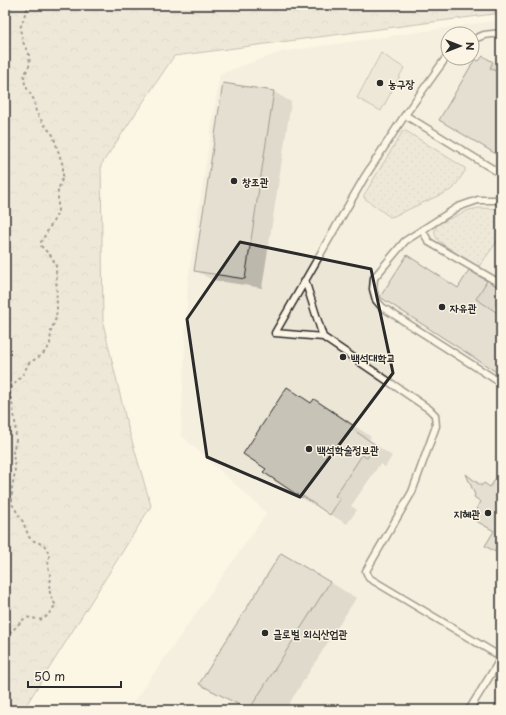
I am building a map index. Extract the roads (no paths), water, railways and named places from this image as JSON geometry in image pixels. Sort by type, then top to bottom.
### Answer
[{"type":"lane","points":[[480,37],[501,33]]},
{"type":"lane","points":[[440,66],[405,115],[364,178],[275,333],[323,337],[429,409],[435,415],[436,426],[412,492],[366,571],[369,578],[501,658],[469,710]]},
{"type":"lane","points":[[405,115],[501,174]]},
{"type":"lane","points":[[501,200],[478,200],[458,207],[405,241],[374,278],[373,289],[376,300],[382,307],[501,383]]},
{"type":"lane","points":[[422,230],[430,242],[501,284]]},
{"type":"lane","points":[[305,280],[323,337]]},
{"type":"place","name":"농구장","points":[[380,83]]},
{"type":"place","name":"창조관","points":[[234,181]]},
{"type":"place","name":"자유관","points":[[442,307]]},
{"type":"place","name":"백석대학교","points":[[343,357]]},
{"type":"place","name":"백석학술정보관","points":[[309,449]]},
{"type":"place","name":"지혜관","points":[[488,513]]},
{"type":"place","name":"글로벌 외식산업관","points":[[265,633]]}]
